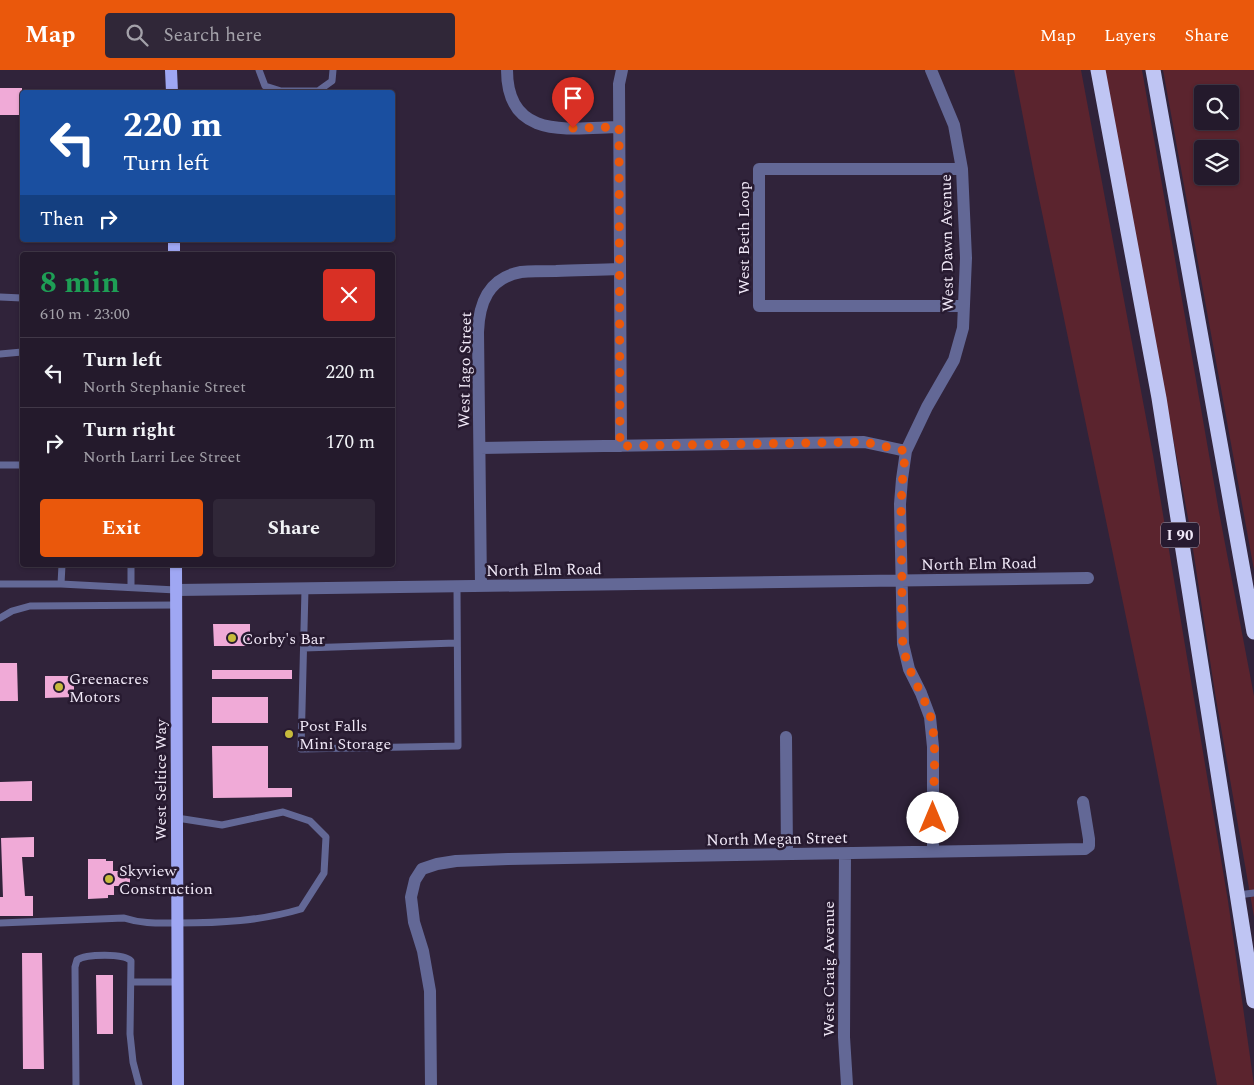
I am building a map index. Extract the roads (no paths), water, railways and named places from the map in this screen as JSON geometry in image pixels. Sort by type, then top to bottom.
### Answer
[{"type":"highway","name":"I 90","points":[[1098,70],[1159,398],[1254,1001]]},
{"type":"highway","points":[[1153,70],[1254,632]]},
{"type":"main road","points":[[171,70],[172,90]]},
{"type":"main road","name":"West Seltice Way","points":[[176,567],[178,1085]]},
{"type":"street","points":[[507,70],[508,90],[511,98],[525,116],[535,123],[546,128],[558,129],[619,127]]},
{"type":"street","points":[[620,446],[619,84],[622,70]]},
{"type":"street","name":"West Dawn Avenue","points":[[931,70],[954,125],[962,169],[966,258],[963,328],[954,360],[906,451],[900,504],[903,644],[909,669],[930,717],[933,747],[933,851]]},
{"type":"street","name":"West Beth Loop","points":[[962,169],[759,169],[760,306],[964,306]]},
{"type":"street","name":"West Iago Street","points":[[481,586],[478,315],[481,303],[498,282],[520,272],[619,269]]},
{"type":"street","points":[[480,448],[864,442],[906,451]]},
{"type":"street","name":"North Elm Road","points":[[176,590],[1088,578]]},
{"type":"street","points":[[786,738],[787,854]]},
{"type":"street","name":"North Megan Street","points":[[431,1085],[430,991],[423,951],[414,922],[411,897],[415,880],[422,869],[436,864],[465,860],[1085,849],[1089,846],[1090,840],[1084,802]]},
{"type":"street","name":"West Craig Avenue","points":[[845,854],[844,1037],[847,1085]]},
{"type":"lane","points":[[259,70],[265,86],[276,90]]},
{"type":"lane","points":[[319,90],[332,81],[333,70]]},
{"type":"lane","points":[[0,297],[20,298]]},
{"type":"lane","points":[[0,354],[20,352]]},
{"type":"lane","points":[[0,465],[20,465]]},
{"type":"lane","points":[[61,584],[62,567]]},
{"type":"lane","points":[[131,587],[132,567]]},
{"type":"lane","name":"North Elm Road","points":[[0,584],[61,584],[176,590]]},
{"type":"lane","points":[[305,589],[301,749],[458,746],[456,587]]},
{"type":"lane","points":[[0,618],[12,611],[30,606],[176,605]]},
{"type":"lane","points":[[304,648],[456,643]]},
{"type":"lane","points":[[0,923],[124,918],[138,923],[177,923],[231,921],[278,916],[302,909],[324,873],[326,836],[310,821],[283,812],[222,825],[177,818]]},
{"type":"lane","points":[[1238,895],[1254,893]]},
{"type":"lane","points":[[76,1085],[75,967],[77,960],[86,956],[124,956],[131,961],[130,1034],[133,1062],[139,1085]]},
{"type":"lane","points":[[130,982],[177,982]]},
{"type":"place","name":"Corby's Bar","points":[[232,638]]},
{"type":"place","name":"Greenacres Motors","points":[[59,687]]},
{"type":"place","name":"Post Falls Mini Storage","points":[[289,734]]},
{"type":"place","name":"Skyview Construction","points":[[109,879]]}]
